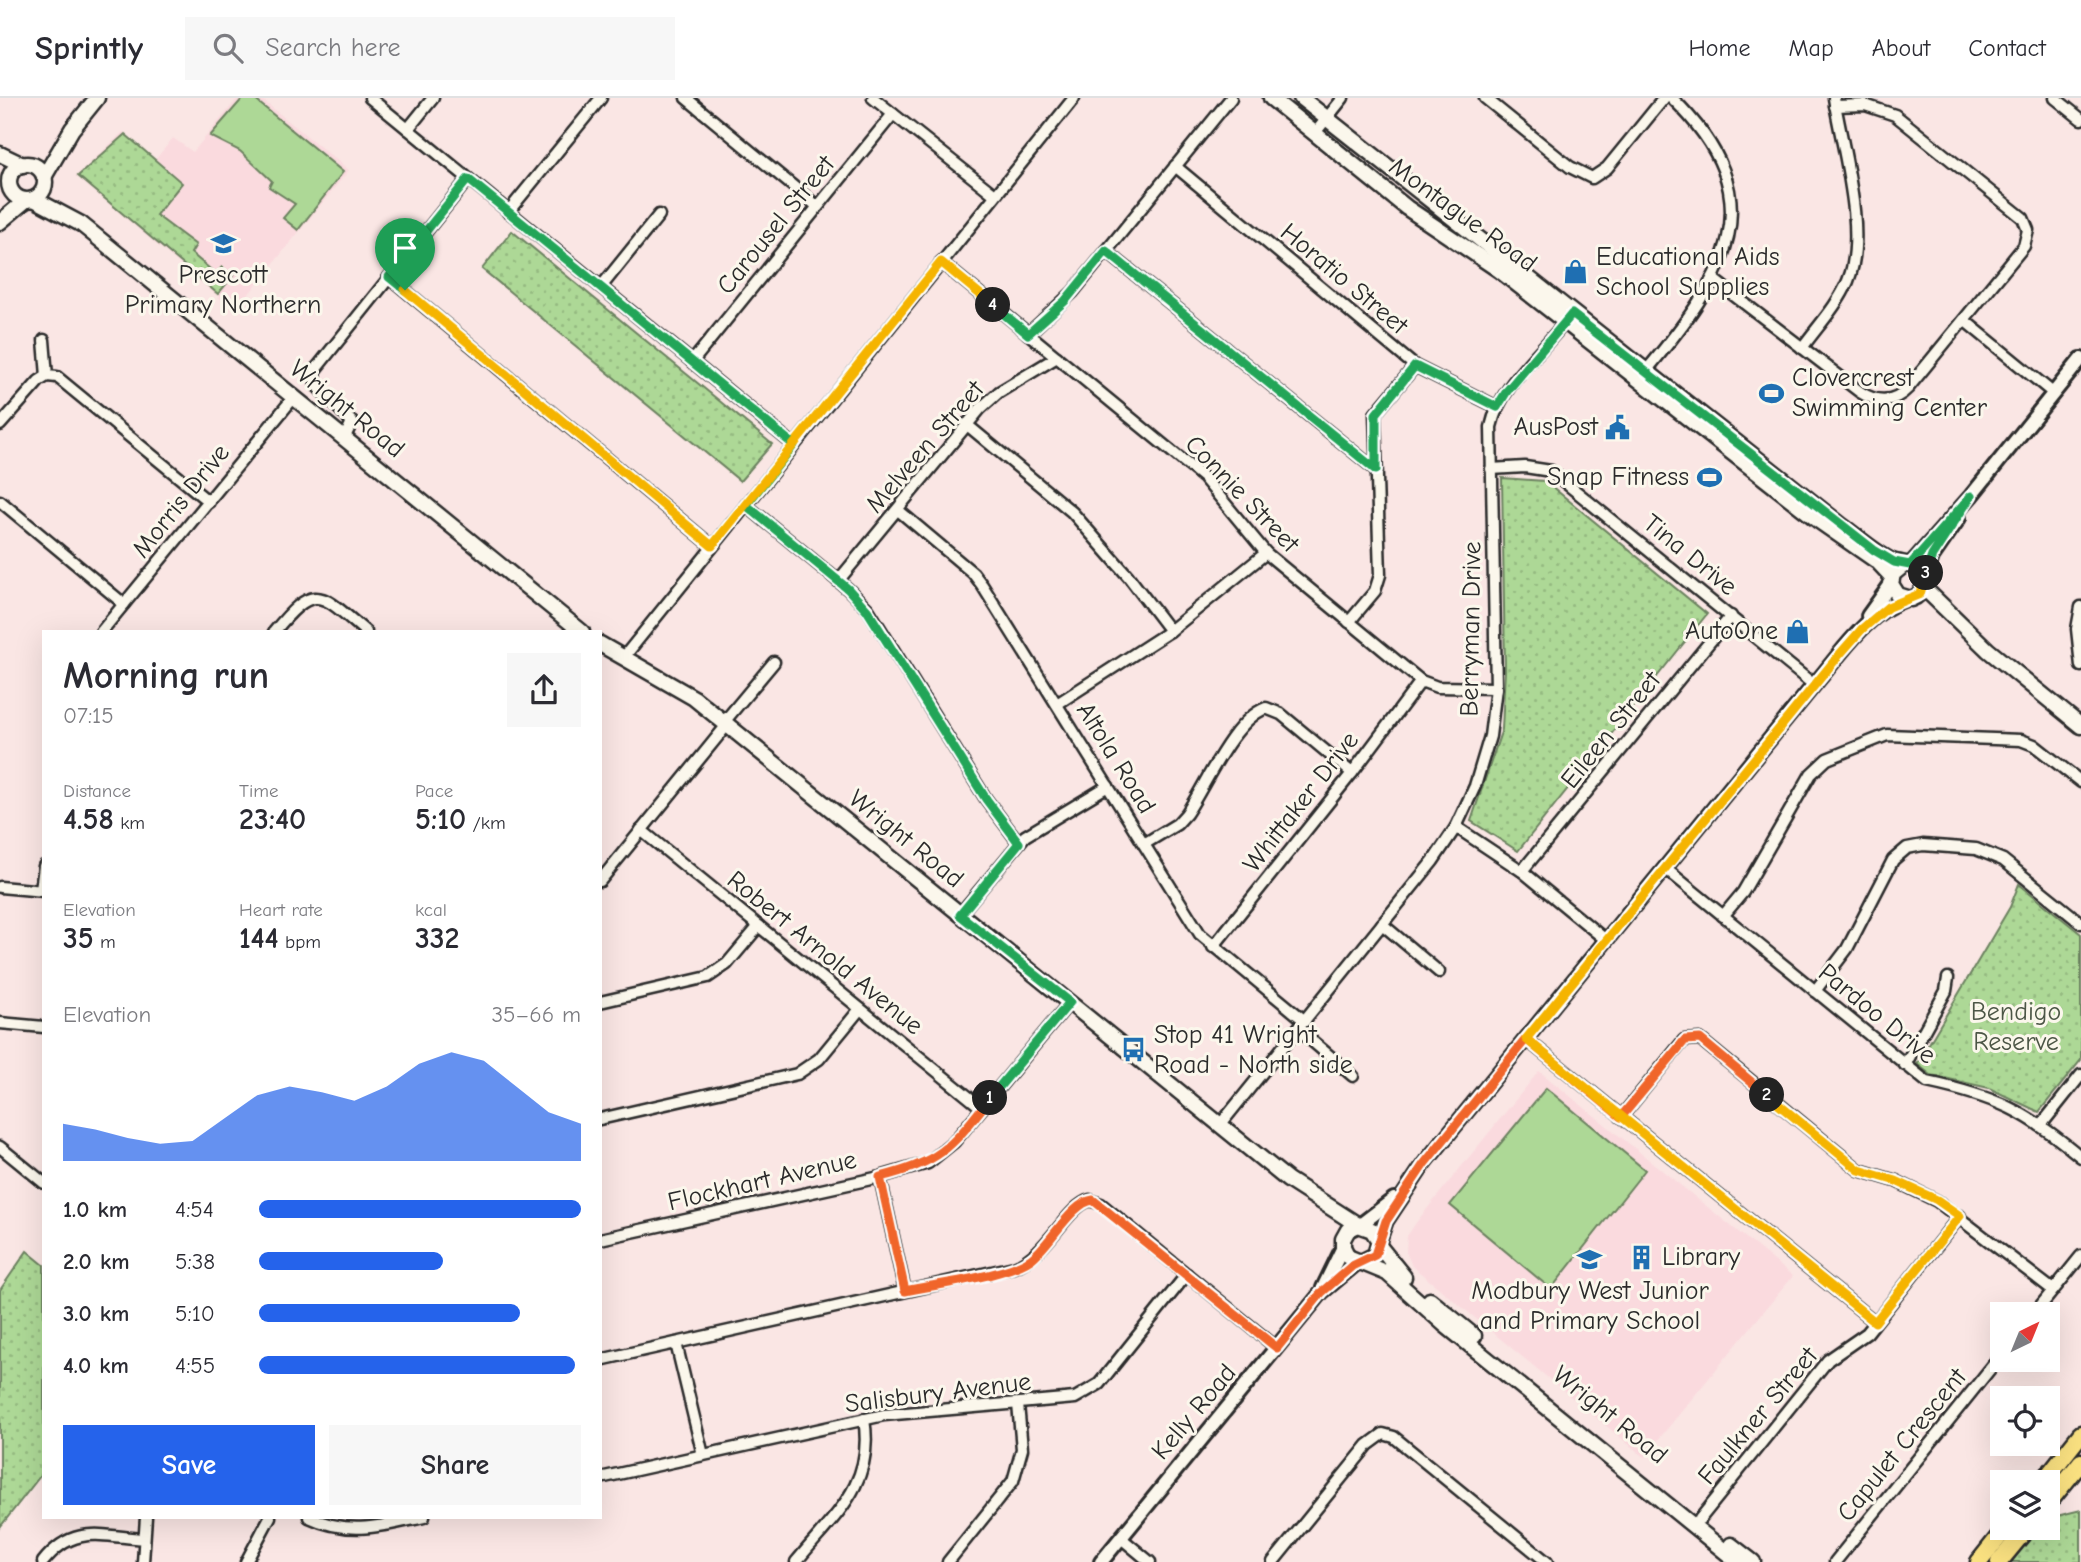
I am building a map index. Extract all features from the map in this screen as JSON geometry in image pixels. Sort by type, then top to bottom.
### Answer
[{"type":"main road","points":[[0,222],[30,200],[44,181],[72,128],[97,98]]},
{"type":"main road","name":"Montague Road","points":[[1271,98],[1407,208],[1569,318]]},
{"type":"main road","name":"Montague Road","points":[[1300,98],[1569,318],[1643,375],[1874,550],[1918,568],[1917,590],[1894,592],[1891,581],[1878,562],[1819,522],[1643,375]]},
{"type":"main road","points":[[0,209],[13,170],[72,128]]},
{"type":"main road","points":[[0,154],[36,167],[44,181]]},
{"type":"main road","points":[[0,165],[14,196],[30,200]]},
{"type":"main road","name":"Wright Road","points":[[44,181],[81,224],[580,630]]},
{"type":"main road","name":"Wright Road","points":[[30,200],[81,224]]},
{"type":"main road","points":[[1891,581],[1907,565]]},
{"type":"main road","points":[[1917,590],[2081,726]]},
{"type":"main road","name":"Wright Road","points":[[602,645],[672,682],[726,723],[1303,1191],[1359,1225]]},
{"type":"main road","name":"Wright Road","points":[[1303,1191],[1332,1221],[1343,1243]]},
{"type":"main road","points":[[1359,1225],[1373,1230],[1379,1244],[1373,1257],[1360,1262],[1348,1257],[1343,1243],[1348,1230],[1359,1225]]},
{"type":"main road","name":"Wright Road","points":[[1379,1244],[1393,1267],[1430,1300],[1753,1562]]},
{"type":"main road","name":"Wright Road","points":[[1360,1262],[1387,1273],[1444,1324],[1738,1562]]},
{"type":"main road","points":[[2052,1470],[2081,1434]]},
{"type":"main road","points":[[2060,1488],[2081,1462]]},
{"type":"main road","points":[[1979,1562],[1996,1540]]},
{"type":"main road","points":[[1999,1562],[2017,1540]]},
{"type":"street","points":[[370,98],[794,445]]},
{"type":"street","points":[[408,129],[433,98]]},
{"type":"street","points":[[508,212],[601,98]]},
{"type":"street","points":[[686,98],[817,206]]},
{"type":"street","points":[[873,98],[995,195]]},
{"type":"street","points":[[624,657],[1074,98]]},
{"type":"street","points":[[1028,334],[1065,301],[1231,98]]},
{"type":"street","points":[[1315,133],[1343,98]]},
{"type":"street","points":[[1485,98],[1570,167],[1592,178],[1607,168],[1664,98]]},
{"type":"street","points":[[1643,375],[1714,280],[1729,236],[1730,193],[1704,130],[1672,98]]},
{"type":"street","points":[[2055,98],[2081,119]]},
{"type":"street","points":[[1714,280],[1802,348],[1868,397],[1889,400],[1901,395],[2024,246],[2028,235],[2026,223],[1895,115],[1865,106],[1835,102],[1853,205],[1852,267],[1841,294],[1802,348]]},
{"type":"street","name":"Carousel Street","points":[[692,362],[894,114]]},
{"type":"street","name":"Horatio Street","points":[[1175,166],[1415,366],[1497,407]]},
{"type":"street","points":[[344,439],[352,422],[316,385],[314,374],[468,179]]},
{"type":"street","points":[[601,287],[659,215]]},
{"type":"street","points":[[1106,251],[1376,470]]},
{"type":"street","name":"Connie Street","points":[[941,262],[1205,478],[1266,552],[1421,681],[1437,687],[1496,688]]},
{"type":"street","points":[[389,277],[712,546]]},
{"type":"street","name":"Berryman Drive","points":[[1220,1125],[1433,861],[1456,827],[1481,770],[1496,688],[1490,433],[1497,407],[1507,391],[1569,318]]},
{"type":"street","points":[[1964,320],[2053,393]]},
{"type":"street","points":[[44,340],[47,376]]},
{"type":"street","name":"Melveen Street","points":[[838,581],[966,424],[999,392],[1058,358]]},
{"type":"street","points":[[1907,565],[1971,496],[2081,359]]},
{"type":"street","points":[[1349,622],[1375,591],[1379,581],[1376,414],[1415,366]]},
{"type":"street","points":[[0,425],[33,387],[47,376],[57,377],[209,502]]},
{"type":"street","name":"Morris Drive","points":[[103,630],[294,397]]},
{"type":"street","points":[[966,424],[1072,512],[1128,576],[1170,631]]},
{"type":"street","name":"Tina Drive","points":[[1491,469],[1525,467],[1551,471],[1814,685]]},
{"type":"street","points":[[1379,1244],[1386,1221],[1424,1164],[1814,685],[1862,629],[1888,607],[1917,590],[1932,556],[1971,496]]},
{"type":"street","points":[[0,501],[124,604]]},
{"type":"street","points":[[746,505],[838,581],[867,610],[986,799],[1019,843]]},
{"type":"street","name":"Altola Road","points":[[898,510],[978,578],[1194,926],[1213,947],[1301,1025],[1353,1076]]},
{"type":"street","points":[[1057,704],[1170,631],[1266,552]]},
{"type":"street","points":[[1862,629],[1891,581]]},
{"type":"street","points":[[276,630],[299,604],[314,597],[326,599],[364,630]]},
{"type":"street","points":[[2081,607],[2077,629],[2081,666]]},
{"type":"street","name":"Eileen Street","points":[[1522,871],[1731,616]]},
{"type":"street","points":[[602,879],[774,662]]},
{"type":"street","name":"Whittaker Drive","points":[[1213,947],[1352,773],[1421,681]]},
{"type":"street","points":[[1144,844],[1181,820],[1233,739],[1255,714],[1266,708],[1281,714],[1352,773]]},
{"type":"street","points":[[1723,916],[1743,891],[1811,774],[1827,759],[1887,735],[2021,740],[2034,745],[2081,782]]},
{"type":"street","points":[[960,915],[1019,843],[1043,824],[1108,786]]},
{"type":"street","points":[[1456,827],[1522,871],[1607,941]]},
{"type":"street","name":"Robert Arnold Avenue","points":[[641,831],[982,1108]]},
{"type":"street","points":[[1815,991],[1847,949],[1893,860],[1907,848],[1923,845],[1976,849],[2003,860],[2081,923]]},
{"type":"street","name":"Pardoo Drive","points":[[1666,869],[1927,1082],[1979,1093],[2042,1124],[2081,1157]]},
{"type":"street","points":[[0,887],[42,890]]},
{"type":"street","points":[[1382,925],[1439,972]]},
{"type":"street","points":[[602,1002],[708,977],[727,964],[759,926]]},
{"type":"street","points":[[1905,1065],[1946,990],[1948,978]]},
{"type":"street","name":"Flockhart Avenue","points":[[602,1239],[880,1177],[934,1160],[954,1142],[1070,1002]]},
{"type":"street","points":[[602,1119],[797,1074],[819,1059],[860,1009]]},
{"type":"street","points":[[0,1023],[42,1027]]},
{"type":"street","points":[[1526,1039],[1875,1322]]},
{"type":"street","points":[[1621,1117],[1685,1040],[1700,1039],[1859,1170],[1896,1181],[1937,1200],[2053,1290]]},
{"type":"street","points":[[2042,1124],[2081,1075]]},
{"type":"street","points":[[0,1147],[42,1181]]},
{"type":"street","points":[[880,1177],[905,1291]]},
{"type":"street","points":[[1359,1225],[1408,1188]]},
{"type":"street","points":[[602,1360],[1025,1263],[1045,1246],[1079,1205],[1090,1200],[1101,1204],[1277,1348]]},
{"type":"street","name":"Faulkner Street","points":[[1700,1519],[1828,1360],[1867,1333],[1960,1216]]},
{"type":"street","name":"Kelly Road","points":[[1322,1292],[1343,1243]]},
{"type":"street","points":[[2044,1302],[2081,1256]]},
{"type":"street","name":"Kelly Road","points":[[1101,1562],[1322,1292],[1360,1262]]},
{"type":"street","name":"Salisbury Avenue","points":[[602,1478],[864,1419],[1072,1399],[1095,1387],[1187,1275]]},
{"type":"street","points":[[676,1343],[703,1455]]},
{"type":"street","name":"Capulet Crescent","points":[[1835,1562],[1990,1369]]},
{"type":"street","points":[[948,1562],[1013,1481],[1022,1449],[1018,1404]]},
{"type":"street","points":[[796,1562],[859,1482],[868,1451],[864,1419]]},
{"type":"street","points":[[1273,1562],[1368,1445],[1378,1434],[1383,1434],[1394,1437],[1547,1562]]},
{"type":"street","points":[[143,1562],[146,1519]]},
{"type":"street","points":[[246,1562],[269,1519]]},
{"type":"street","points":[[313,1519],[331,1527],[360,1530],[414,1519]]},
{"type":"street","points":[[43,1562],[57,1545],[79,1535],[145,1539]]},
{"type":"street","points":[[1121,1538],[1150,1562]]},
{"type":"shaded area","name":"Prescott Primary Northern","points":[[238,98],[260,98],[349,170],[235,311],[76,176],[123,132],[155,160],[173,138],[193,152]]},
{"type":"shaded area","name":"Modbury West Junior and Primary School","points":[[1539,1071],[1793,1276],[1644,1457],[1412,1266],[1406,1252],[1407,1236],[1418,1220]]},
{"type":"green space","points":[[243,98],[253,98],[343,172],[298,230],[283,218],[295,204],[269,187],[272,181],[240,151],[210,136]]},
{"type":"green space","points":[[125,134],[182,183],[156,215],[196,245],[191,253],[216,274],[222,267],[233,276],[218,294],[78,176]]},
{"type":"green space","points":[[512,231],[772,444],[740,481],[482,269]]},
{"type":"green space","points":[[1502,478],[1545,481],[1707,614],[1518,851],[1471,821],[1502,729],[1505,670]]},
{"type":"green space","name":"Bendigo Reserve","points":[[2019,884],[2081,934],[2081,1060],[2039,1112],[1989,1088],[1931,1075],[1917,1064],[2010,907]]},
{"type":"green space","points":[[1546,1088],[1645,1170],[1551,1289],[1450,1205]]},
{"type":"green space","points":[[27,1251],[42,1263],[42,1474],[0,1527],[0,1290]]},
{"type":"green space","points":[[2081,1510],[2081,1562],[1999,1562],[2017,1540],[2060,1540],[2060,1515]]},
{"type":"place","name":"Prescott Primary Northern","points":[[223,243]]},
{"type":"place","name":"Educational Aids School Supplies","points":[[1576,272]]},
{"type":"place","name":"Clovercrest Swimming Center","points":[[1772,393]]},
{"type":"place","name":"AusPost","points":[[1618,427]]},
{"type":"place","name":"Snap Fitness","points":[[1709,477]]},
{"type":"place","name":"AutoOne","points":[[1798,631]]},
{"type":"place","name":"Stop 41 Wright Road - North side","points":[[1134,1050]]},
{"type":"place","name":"Library","points":[[1642,1257]]},
{"type":"place","name":"Modbury West Junior and Primary School","points":[[1590,1259]]},
{"type":"route","points":[[405,290],[389,277],[468,179],[794,445],[746,505],[864,605],[1000,820],[1019,843],[960,915],[1070,1002],[944,1152],[920,1166],[880,1177],[905,1291],[1025,1263],[1045,1246],[1079,1205],[1093,1200],[1277,1348],[1322,1292],[1348,1268],[1375,1255],[1386,1221],[1424,1164],[1526,1039],[1621,1117],[1685,1040],[1700,1039],[1859,1170],[1896,1181],[1937,1200],[1960,1216],[1875,1322],[1621,1117],[1598,1098],[1526,1039],[1862,629],[1888,607],[1911,599],[1923,591],[1932,556],[1967,507],[1971,496],[1910,565],[1894,562],[1841,525],[1572,314],[1514,381],[1497,407],[1415,366],[1376,414],[1376,470],[1106,251],[1065,301],[1028,334],[941,262],[746,505],[712,546],[405,290]]}]
